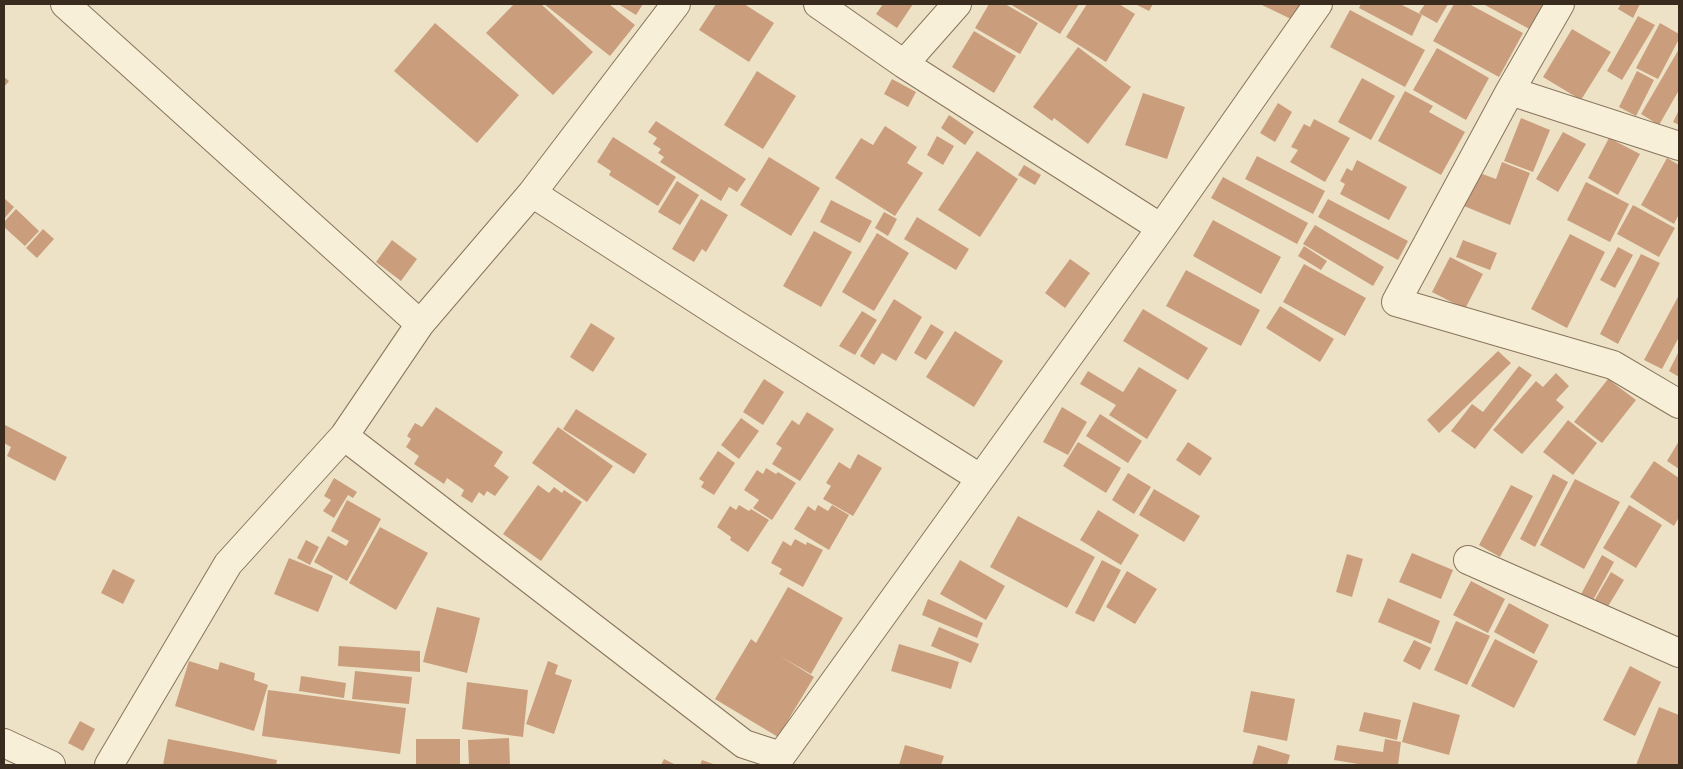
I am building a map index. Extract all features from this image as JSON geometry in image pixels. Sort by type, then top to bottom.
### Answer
[{"type":"street","points":[[65,4],[420,324]]},
{"type":"street","points":[[109,765],[228,564],[344,436],[420,324],[532,193],[676,4]]},
{"type":"street","points":[[818,4],[904,64],[1161,228]]},
{"type":"street","points":[[904,64],[957,4]]},
{"type":"street","points":[[344,436],[744,744],[781,756],[1161,228],[1318,4]]},
{"type":"street","points":[[1560,4],[1510,91],[1396,302],[1613,365],[1679,404]]},
{"type":"street","points":[[1510,91],[1679,146]]},
{"type":"street","points":[[532,193],[980,478]]},
{"type":"street","points":[[1468,560],[1679,653]]},
{"type":"street","points":[[4,742],[51,765]]},
{"type":"building","points":[[514,4],[541,4],[593,52],[553,95],[486,33]]},
{"type":"building","points":[[544,4],[609,4],[635,25],[610,56]]},
{"type":"building","points":[[618,4],[643,4],[636,15]]},
{"type":"building","points":[[716,4],[744,4],[774,23],[749,62],[699,30]]},
{"type":"building","points":[[883,4],[913,4],[897,28],[876,14]]},
{"type":"building","points":[[989,4],[1005,4],[1038,23],[1020,54],[975,28]]},
{"type":"building","points":[[1010,4],[1079,4],[1060,34]]},
{"type":"building","points":[[1087,4],[1119,4],[1135,14],[1106,62],[1066,37]]},
{"type":"building","points":[[1135,4],[1153,4],[1149,11]]},
{"type":"building","points":[[1260,4],[1301,4],[1293,20]]},
{"type":"building","points":[[1361,4],[1400,4],[1422,15],[1412,36],[1359,8]]},
{"type":"building","points":[[1425,4],[1448,4],[1437,23],[1419,13]]},
{"type":"building","points":[[1454,4],[1469,4],[1523,33],[1499,77],[1433,41]]},
{"type":"building","points":[[1483,4],[1547,4],[1533,31]]},
{"type":"building","points":[[1621,4],[1640,4],[1633,18],[1618,9]]},
{"type":"building","points":[[1350,10],[1425,50],[1405,87],[1330,47]]},
{"type":"building","points":[[1638,16],[1655,25],[1622,80],[1607,71]]},
{"type":"building","points":[[435,23],[519,95],[477,143],[394,71]]},
{"type":"building","points":[[1660,23],[1679,34],[1679,39],[1658,79],[1636,68]]},
{"type":"building","points":[[1572,29],[1611,52],[1581,100],[1543,77]]},
{"type":"building","points":[[974,31],[1016,56],[994,93],[952,67]]},
{"type":"building","points":[[1078,47],[1131,87],[1088,144],[1054,118],[1052,121],[1033,107]]},
{"type":"building","points":[[1437,48],[1489,78],[1466,120],[1413,90]]},
{"type":"building","points":[[1679,49],[1679,90],[1659,125],[1641,114]]},
{"type":"building","points":[[757,71],[796,96],[763,149],[724,125]]},
{"type":"building","points":[[1637,71],[1654,80],[1636,116],[1619,107]]},
{"type":"building","points":[[4,77],[9,81],[4,87]]},
{"type":"building","points":[[1362,78],[1395,96],[1371,140],[1338,122]]},
{"type":"building","points":[[892,79],[916,92],[908,107],[884,94]]},
{"type":"building","points":[[1405,91],[1433,106],[1429,112],[1465,132],[1441,175],[1378,141]]},
{"type":"building","points":[[1143,93],[1185,107],[1167,159],[1125,145]]},
{"type":"building","points":[[1278,103],[1292,112],[1275,142],[1260,133]]},
{"type":"building","points":[[1679,110],[1679,125],[1673,122]]},
{"type":"building","points":[[949,115],[974,132],[965,145],[941,128]]},
{"type":"building","points":[[1521,118],[1550,130],[1533,172],[1504,161]]},
{"type":"building","points":[[1314,119],[1350,138],[1325,182],[1290,162],[1298,150],[1291,147],[1304,124],[1310,127]]},
{"type":"building","points":[[656,121],[746,179],[737,192],[729,187],[721,201],[660,162],[664,157],[658,153],[661,149],[653,144],[657,138],[648,132]]},
{"type":"building","points":[[885,126],[917,147],[907,163],[923,173],[895,216],[835,178],[861,138],[873,145]]},
{"type":"building","points":[[1563,132],[1586,144],[1558,192],[1536,179]]},
{"type":"building","points":[[937,136],[954,146],[943,165],[927,155]]},
{"type":"building","points":[[613,137],[676,177],[658,206],[609,175],[611,171],[597,162]]},
{"type":"building","points":[[1609,138],[1640,154],[1618,195],[1588,178]]},
{"type":"building","points":[[977,151],[1018,179],[980,237],[938,210]]},
{"type":"building","points":[[1257,156],[1325,191],[1313,214],[1245,179]]},
{"type":"building","points":[[769,157],[820,188],[791,236],[740,205]]},
{"type":"building","points":[[1667,158],[1679,165],[1679,214],[1674,224],[1641,205]]},
{"type":"building","points":[[1357,160],[1407,187],[1389,220],[1340,194],[1345,184],[1340,181],[1347,168],[1352,171]]},
{"type":"building","points":[[1502,162],[1530,173],[1510,225],[1464,206],[1477,172],[1496,179]]},
{"type":"building","points":[[1024,165],[1041,175],[1035,185],[1018,175]]},
{"type":"building","points":[[1223,177],[1308,223],[1297,244],[1211,198]]},
{"type":"building","points":[[677,181],[699,195],[680,225],[658,212]]},
{"type":"building","points":[[1586,182],[1629,204],[1610,242],[1567,220]]},
{"type":"building","points":[[4,198],[14,207],[4,219]]},
{"type":"building","points":[[701,199],[728,215],[706,252],[702,249],[694,262],[672,249]]},
{"type":"building","points":[[1328,199],[1408,241],[1398,260],[1318,217]]},
{"type":"building","points":[[831,200],[872,221],[860,243],[820,222]]},
{"type":"building","points":[[1633,205],[1675,228],[1659,257],[1617,234]]},
{"type":"building","points":[[16,209],[39,231],[25,246],[4,227],[4,222]]},
{"type":"building","points":[[884,212],[897,219],[888,236],[875,228]]},
{"type":"building","points":[[917,217],[969,249],[956,270],[904,239]]},
{"type":"building","points":[[1213,220],[1281,257],[1261,294],[1193,256]]},
{"type":"building","points":[[1315,225],[1384,267],[1373,286],[1303,244]]},
{"type":"building","points":[[43,229],[54,239],[37,258],[26,248]]},
{"type":"building","points":[[814,231],[852,252],[821,307],[783,286]]},
{"type":"building","points":[[877,233],[909,253],[874,311],[842,292]]},
{"type":"building","points":[[1570,234],[1605,252],[1567,328],[1531,309]]},
{"type":"building","points":[[392,240],[417,259],[401,281],[376,262]]},
{"type":"building","points":[[1463,240],[1497,253],[1490,270],[1456,257]]},
{"type":"building","points":[[1304,246],[1327,261],[1321,270],[1298,256]]},
{"type":"building","points":[[1618,247],[1633,255],[1615,288],[1600,280]]},
{"type":"building","points":[[1641,254],[1660,263],[1618,344],[1600,334]]},
{"type":"building","points":[[1450,257],[1483,274],[1465,309],[1432,292]]},
{"type":"building","points":[[1070,259],[1090,273],[1065,308],[1045,293]]},
{"type":"building","points":[[1304,264],[1366,298],[1345,336],[1283,302]]},
{"type":"building","points":[[1186,270],[1260,310],[1241,346],[1166,306]]},
{"type":"building","points":[[1679,295],[1679,337],[1662,369],[1644,360]]},
{"type":"building","points":[[894,299],[922,317],[896,361],[882,353],[874,365],[860,356]]},
{"type":"building","points":[[1280,306],[1334,339],[1320,362],[1266,328]]},
{"type":"building","points":[[1143,309],[1208,348],[1188,380],[1123,341]]},
{"type":"building","points":[[862,311],[877,320],[855,355],[839,346]]},
{"type":"building","points":[[591,323],[615,338],[593,372],[570,357]]},
{"type":"building","points":[[931,324],[944,332],[926,360],[914,353]]},
{"type":"building","points":[[955,331],[1003,361],[974,407],[926,377]]},
{"type":"building","points":[[1498,351],[1511,363],[1439,433],[1427,420]]},
{"type":"building","points":[[1679,351],[1679,377],[1669,371]]},
{"type":"building","points":[[1519,366],[1532,375],[1475,449],[1451,431],[1472,404],[1483,412]]},
{"type":"building","points":[[1139,367],[1177,390],[1147,439],[1109,415],[1116,405],[1080,384],[1088,371],[1123,392],[1118,400]]},
{"type":"building","points":[[1556,373],[1569,386],[1556,400],[1564,407],[1522,454],[1493,430],[1536,381],[1543,387]]},
{"type":"building","points":[[764,379],[784,392],[763,425],[743,412]]},
{"type":"building","points":[[1608,379],[1636,400],[1602,443],[1574,422]]},
{"type":"building","points":[[436,407],[503,452],[494,466],[509,477],[495,496],[487,491],[484,496],[479,492],[472,503],[461,496],[464,490],[447,478],[444,484],[414,464],[419,456],[406,447],[411,439],[407,436],[415,423],[422,427]]},
{"type":"building","points":[[1062,407],[1087,422],[1068,455],[1043,442]]},
{"type":"building","points":[[576,409],[647,454],[634,474],[563,429]]},
{"type":"building","points":[[807,412],[834,429],[800,481],[772,464],[782,448],[776,444],[792,420],[799,425]]},
{"type":"building","points":[[1100,414],[1142,441],[1128,463],[1086,436]]},
{"type":"building","points":[[741,418],[759,431],[739,459],[721,445]]},
{"type":"building","points":[[1568,420],[1597,443],[1573,475],[1543,452]]},
{"type":"building","points":[[5,425],[67,457],[55,481],[7,456],[11,447],[4,443]]},
{"type":"building","points":[[558,427],[613,466],[587,502],[532,463]]},
{"type":"building","points":[[1679,441],[1679,469],[1667,461]]},
{"type":"building","points":[[1078,442],[1121,468],[1106,493],[1063,466]]},
{"type":"building","points":[[1188,442],[1212,458],[1200,476],[1176,460]]},
{"type":"building","points":[[718,451],[735,463],[714,495],[701,487],[704,482],[699,479]]},
{"type":"building","points":[[858,454],[882,468],[853,516],[823,499],[831,486],[826,483],[839,462],[850,469]]},
{"type":"building","points":[[1654,461],[1679,478],[1679,517],[1674,526],[1630,497]]},
{"type":"building","points":[[766,468],[776,474],[778,472],[796,483],[772,520],[753,508],[759,500],[744,490],[757,470],[763,474]]},
{"type":"building","points":[[1128,473],[1151,487],[1134,514],[1112,500]]},
{"type":"building","points":[[1553,474],[1568,482],[1535,547],[1520,539]]},
{"type":"building","points":[[334,478],[357,492],[353,498],[348,495],[334,518],[323,511],[331,500],[324,496]]},
{"type":"building","points":[[1575,479],[1620,502],[1584,569],[1540,545]]},
{"type":"building","points":[[538,485],[549,493],[554,487],[562,493],[564,490],[582,502],[541,561],[503,534]]},
{"type":"building","points":[[1511,485],[1533,496],[1500,557],[1479,545]]},
{"type":"building","points":[[1154,489],[1200,516],[1184,542],[1139,515]]},
{"type":"building","points":[[347,500],[381,519],[347,581],[314,562],[328,536],[346,546],[349,541],[331,531]]},
{"type":"building","points":[[739,505],[749,511],[751,509],[769,520],[748,552],[730,540],[731,537],[717,527],[730,506],[736,510]]},
{"type":"building","points":[[818,505],[828,511],[832,505],[849,515],[829,550],[794,529],[808,506],[815,511]]},
{"type":"building","points":[[1629,505],[1662,525],[1636,568],[1603,548]]},
{"type":"building","points":[[1098,510],[1139,535],[1121,565],[1080,540]]},
{"type":"building","points":[[1018,516],[1095,557],[1067,608],[990,567]]},
{"type":"building","points":[[380,527],[428,553],[396,610],[349,583]]},
{"type":"building","points":[[795,539],[806,545],[807,542],[823,550],[803,587],[779,574],[782,569],[771,563],[783,541],[791,546]]},
{"type":"building","points":[[306,540],[319,547],[310,565],[297,558]]},
{"type":"building","points":[[1412,553],[1453,570],[1441,599],[1399,582]]},
{"type":"building","points":[[1347,554],[1363,559],[1352,597],[1336,592]]},
{"type":"building","points":[[1602,555],[1614,562],[1592,602],[1580,596]]},
{"type":"building","points":[[289,558],[333,576],[318,612],[274,594]]},
{"type":"building","points":[[960,560],[1005,586],[986,620],[940,594]]},
{"type":"building","points":[[1102,560],[1121,570],[1094,622],[1075,613]]},
{"type":"building","points":[[113,569],[135,580],[123,604],[101,593]]},
{"type":"building","points":[[1127,571],[1157,589],[1135,624],[1106,607]]},
{"type":"building","points":[[1611,572],[1624,580],[1607,608],[1594,601]]},
{"type":"building","points":[[1471,581],[1505,599],[1488,633],[1453,615]]},
{"type":"building","points":[[788,587],[843,618],[811,674],[780,656],[814,677],[778,737],[715,699],[751,639],[756,643]]},
{"type":"building","points":[[1388,598],[1440,621],[1431,644],[1378,622]]},
{"type":"building","points":[[928,599],[983,623],[977,638],[922,615]]},
{"type":"building","points":[[1509,603],[1549,625],[1534,654],[1494,632]]},
{"type":"building","points":[[437,607],[480,618],[467,673],[423,662]]},
{"type":"building","points":[[1456,621],[1490,636],[1467,685],[1434,670]]},
{"type":"building","points":[[939,627],[979,644],[971,663],[931,646]]},
{"type":"building","points":[[1495,639],[1538,661],[1514,708],[1471,686]]},
{"type":"building","points":[[1414,640],[1431,648],[1420,670],[1403,661]]},
{"type":"building","points":[[899,644],[959,662],[951,689],[891,671]]},
{"type":"building","points":[[339,646],[420,651],[420,672],[338,666]]},
{"type":"building","points":[[189,661],[218,670],[220,662],[255,673],[254,680],[268,685],[254,731],[175,706]]},
{"type":"building","points":[[548,661],[558,665],[555,674],[572,680],[554,734],[526,724]]},
{"type":"building","points":[[1630,666],[1661,682],[1635,736],[1603,720]]},
{"type":"building","points":[[355,671],[412,677],[409,704],[352,699]]},
{"type":"building","points":[[301,676],[346,683],[344,698],[299,691]]},
{"type":"building","points":[[467,682],[528,690],[523,737],[462,729]]},
{"type":"building","points":[[268,690],[406,708],[400,754],[262,736]]},
{"type":"building","points":[[1251,691],[1295,699],[1287,741],[1243,732]]},
{"type":"building","points":[[1413,702],[1460,715],[1449,755],[1402,742]]},
{"type":"building","points":[[1659,707],[1679,715],[1679,765],[1636,765]]},
{"type":"building","points":[[1364,712],[1401,720],[1397,740],[1359,731]]},
{"type":"building","points":[[80,721],[95,729],[83,751],[68,743]]},
{"type":"building","points":[[509,738],[510,765],[469,765],[468,740]]},
{"type":"building","points":[[168,739],[277,760],[276,765],[163,765]]},
{"type":"building","points":[[416,739],[460,739],[460,765],[416,765]]},
{"type":"building","points":[[1385,739],[1401,742],[1398,765],[1364,765],[1334,760],[1337,745],[1383,752]]},
{"type":"building","points":[[905,745],[944,756],[941,765],[899,765]]},
{"type":"building","points":[[1258,745],[1290,755],[1287,765],[1252,765]]},
{"type":"building","points":[[664,759],[676,765],[661,765]]},
{"type":"building","points":[[702,760],[716,765],[700,765]]}]
